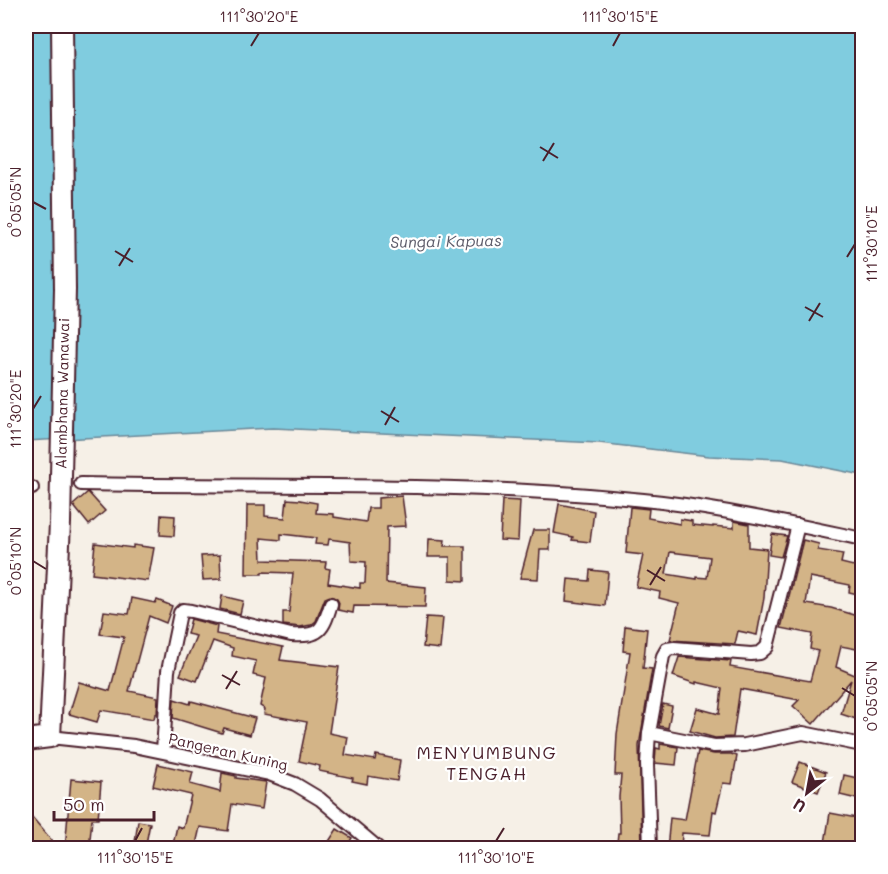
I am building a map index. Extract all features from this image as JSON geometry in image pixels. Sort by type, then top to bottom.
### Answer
[{"type":"main road","name":"Alambhana Wanawai","points":[[50,737],[55,591],[60,523],[65,289],[62,26]]},
{"type":"main road","points":[[26,740],[50,737]]},
{"type":"street","points":[[81,484],[413,487],[544,492],[662,502],[747,514],[862,539]]},
{"type":"street","points":[[650,849],[647,764],[649,733],[661,664],[667,649],[751,654],[760,653],[767,647],[798,525]]},
{"type":"street","points":[[163,752],[168,671],[180,613],[183,610],[304,636],[319,632],[324,625],[331,604]]},
{"type":"street","points":[[649,733],[714,746],[746,745],[803,733],[862,745]]},
{"type":"street","name":"Pangeran Kuning","points":[[50,737],[163,752],[269,774],[295,784],[320,799],[378,849]]},
{"type":"water","name":"Sungai Kapuas","points":[[26,26],[862,27],[862,475],[782,459],[709,456],[599,443],[273,428],[26,441]]},
{"type":"building","points":[[88,492],[105,511],[89,525],[73,505]]},
{"type":"building","points":[[402,496],[406,526],[387,527],[386,583],[426,587],[425,607],[354,606],[353,613],[338,610],[337,599],[330,596],[325,598],[316,621],[311,625],[300,627],[283,625],[283,612],[289,612],[293,573],[246,574],[247,505],[265,505],[265,516],[285,518],[287,499],[300,500],[317,503],[316,513],[334,514],[334,517],[366,522],[368,508],[378,508],[378,498]],"holes":[[[281,534],[316,538],[315,544],[328,545],[329,539],[350,542],[351,561],[366,562],[365,583],[360,583],[360,588],[328,583],[330,569],[325,568],[326,562],[262,560],[261,538],[281,540]]]},
{"type":"building","points":[[502,500],[520,501],[518,541],[500,540]]},
{"type":"building","points":[[559,504],[594,511],[590,542],[572,540],[573,537],[554,533]]},
{"type":"building","points":[[630,507],[649,509],[648,518],[680,524],[680,519],[692,521],[692,525],[713,527],[734,528],[734,521],[749,524],[749,547],[767,549],[764,598],[757,635],[738,631],[735,644],[670,640],[679,603],[659,598],[660,592],[636,587],[643,555],[626,553]],"holes":[[[670,552],[710,557],[707,578],[697,577],[697,579],[666,574]]]},
{"type":"building","points":[[161,515],[175,516],[174,536],[160,535]]},
{"type":"building","points":[[533,530],[550,530],[550,550],[540,550],[538,579],[520,578]]},
{"type":"building","points":[[772,534],[787,536],[781,557],[769,555]]},
{"type":"building","points":[[429,539],[445,540],[444,546],[465,546],[465,581],[450,580],[450,557],[428,557]]},
{"type":"building","points":[[803,540],[819,544],[818,550],[843,554],[841,563],[862,568],[862,595],[849,592],[850,585],[810,577],[806,604],[831,608],[858,616],[857,618],[862,620],[862,650],[841,646],[836,667],[862,678],[862,693],[857,706],[860,707],[856,719],[841,714],[851,680],[813,724],[793,706],[799,700],[740,689],[733,737],[715,738],[690,731],[697,708],[719,714],[722,688],[696,682],[696,684],[673,676],[679,657],[731,661],[730,667],[810,681],[818,651],[810,649],[812,634],[781,628]]},
{"type":"building","points":[[95,543],[154,548],[148,581],[92,574]]},
{"type":"building","points":[[220,555],[221,579],[203,580],[201,556]]},
{"type":"building","points":[[590,570],[608,572],[605,606],[566,601],[568,579],[589,581]]},
{"type":"building","points":[[222,596],[243,601],[240,614],[220,609]]},
{"type":"building","points":[[132,598],[155,603],[157,600],[172,606],[166,623],[149,616],[129,691],[158,697],[157,714],[154,719],[101,710],[97,722],[69,714],[79,682],[110,691],[124,637],[100,634],[104,611],[129,614]]},
{"type":"building","points":[[426,617],[443,618],[440,649],[423,647]]},
{"type":"building","points":[[191,619],[217,626],[216,634],[283,647],[280,660],[339,667],[329,733],[348,737],[345,755],[375,760],[376,755],[400,760],[397,781],[368,776],[367,784],[352,781],[353,778],[319,771],[320,766],[299,761],[307,722],[264,714],[265,709],[260,706],[266,678],[253,675],[256,661],[232,656],[233,648],[213,641],[197,681],[180,675],[196,636],[187,634]]},
{"type":"building","points":[[625,626],[647,629],[643,668],[652,669],[639,746],[642,845],[617,843],[618,833],[620,833],[621,775],[615,775],[617,734],[630,652],[623,651]]},
{"type":"building","points":[[174,699],[190,704],[191,701],[255,718],[250,735],[224,728],[222,733],[173,718]]},
{"type":"building","points":[[663,704],[672,706],[668,728],[659,726]]},
{"type":"building","points":[[660,744],[678,747],[676,765],[655,763],[656,748],[660,749]]},
{"type":"building","points":[[698,751],[737,756],[732,784],[723,783],[716,812],[713,811],[710,835],[682,833],[681,849],[667,849],[670,818],[685,820]]},
{"type":"building","points":[[800,762],[826,772],[818,792],[792,782]]},
{"type":"building","points":[[158,764],[193,772],[190,784],[220,792],[222,773],[236,776],[236,778],[266,782],[262,809],[232,804],[228,831],[200,827],[195,849],[172,849],[177,826],[183,828],[191,795],[153,786]]},
{"type":"building","points":[[844,775],[862,779],[857,799],[840,795]]},
{"type":"building","points":[[71,779],[101,782],[98,819],[92,819],[89,849],[65,849]]},
{"type":"building","points":[[26,810],[59,849],[26,849]]},
{"type":"building","points":[[830,813],[862,819],[857,849],[824,849]]},
{"type":"building","points":[[138,821],[150,823],[145,849],[134,849]]},
{"type":"building","points":[[337,829],[352,838],[345,849],[324,849]]},
{"type":"district","name":"MENYUMBUNG TENGAH","points":[[487,763]]}]
